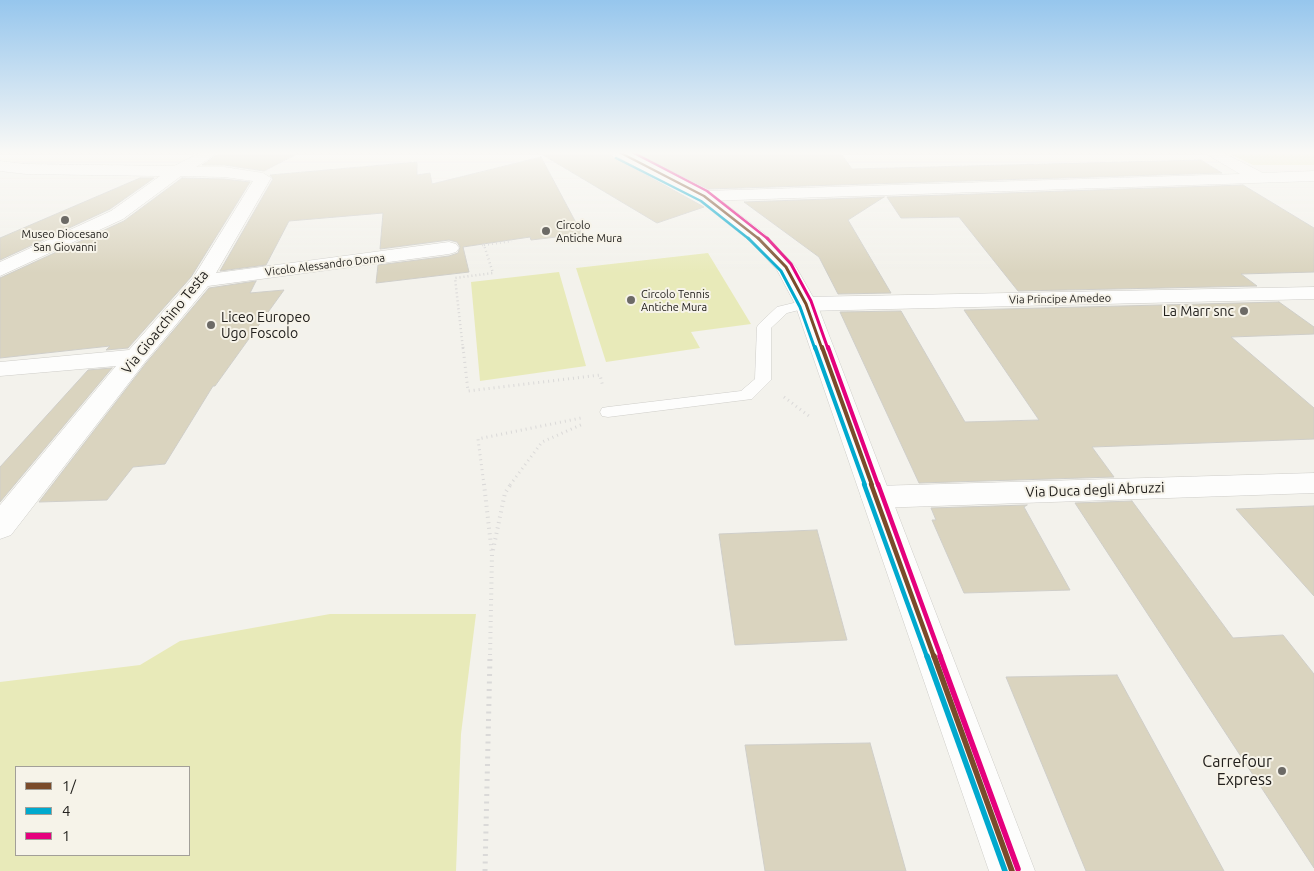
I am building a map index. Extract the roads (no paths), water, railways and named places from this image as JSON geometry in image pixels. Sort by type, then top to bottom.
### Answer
[{"type":"street","points":[[0,270],[117,215],[148,193]]},
{"type":"street","name":"Via Gioacchino Testa","points":[[0,527],[136,357],[201,281],[254,193]]},
{"type":"street","points":[[698,193],[758,238],[786,268],[806,304],[1012,871]]},
{"type":"street","points":[[704,196],[808,193]]},
{"type":"street","name":"Vicolo Alessandro Dorna","points":[[201,281],[449,248]]},
{"type":"street","name":"Via Principe Amedeo","points":[[806,304],[1314,293]]},
{"type":"street","points":[[0,369],[136,357]]},
{"type":"street","name":"Via Duca degli Abruzzi","points":[[876,497],[1314,483]]},
{"type":"lane","points":[[608,412],[746,395],[763,380],[764,327],[782,310],[806,304]]},
{"type":"place","name":"Museo Diocesano San Giovanni","points":[[65,220]]},
{"type":"place","name":"Circolo Antiche Mura","points":[[546,231]]},
{"type":"place","name":"Circolo Tennis Antiche Mura","points":[[631,300]]},
{"type":"place","name":"La Marr snc","points":[[1244,311]]},
{"type":"place","name":"Liceo Europeo Ugo Foscolo","points":[[211,325]]},
{"type":"place","name":"Carrefour Express","points":[[1282,771]]}]
